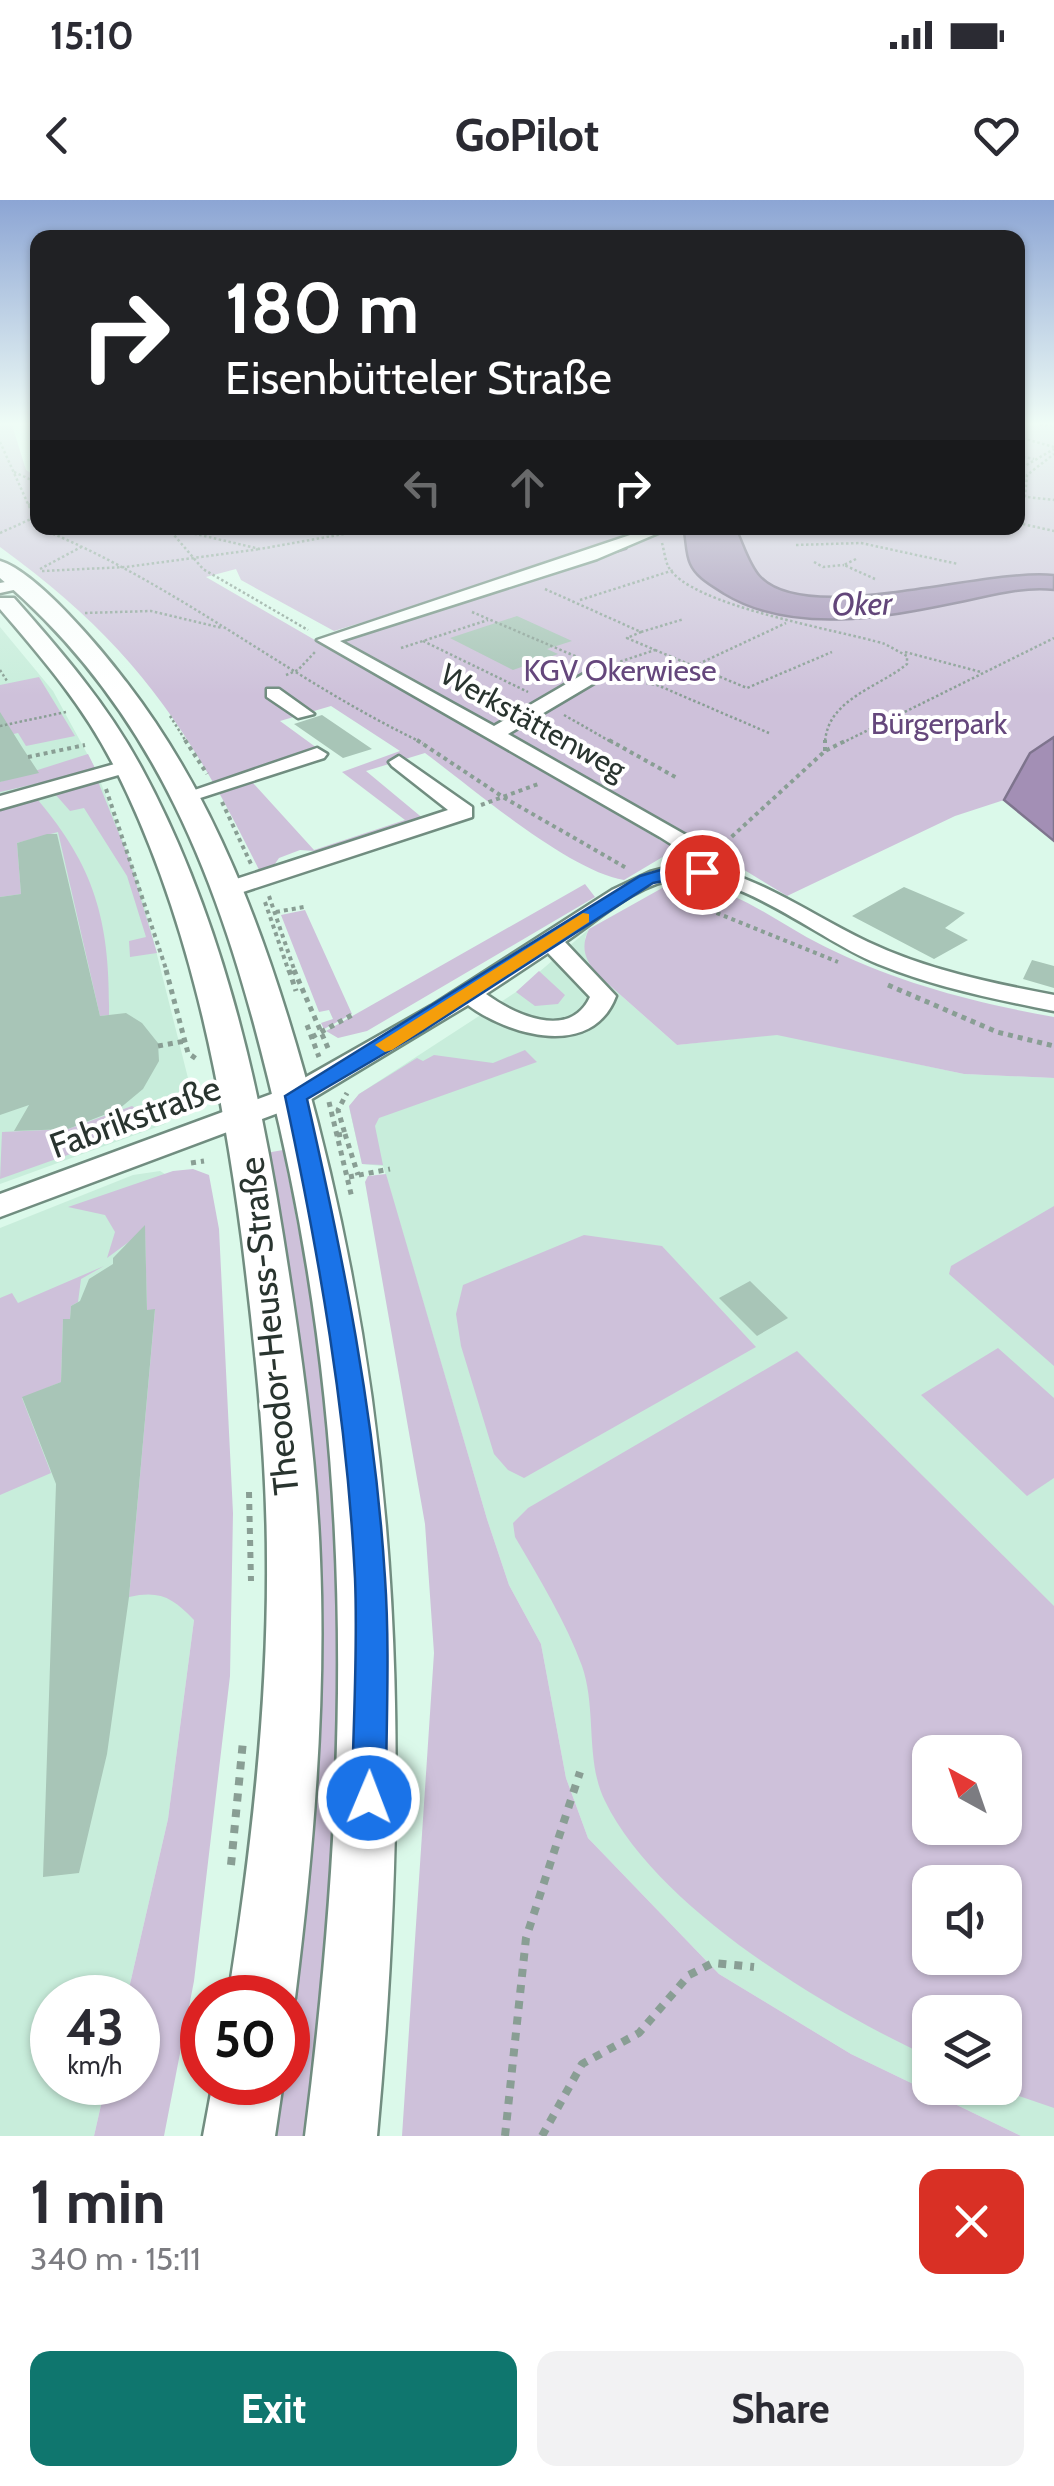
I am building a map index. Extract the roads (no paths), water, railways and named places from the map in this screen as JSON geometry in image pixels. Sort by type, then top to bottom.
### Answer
[{"type":"main road","name":"Theodor-Heuss-Straße","points":[[0,568],[7,590],[103,718],[111,771],[152,815],[212,987],[296,1090]]},
{"type":"main road","name":"Theodor-Heuss-Straße","points":[[7,590],[72,630],[138,711],[244,884],[296,1090],[329,1244],[349,1365],[370,1581],[369,1798],[341,2136]]},
{"type":"main road","name":"Theodor-Heuss-Straße","points":[[264,1975],[282,1806],[294,1588],[267,1239],[296,1090]]},
{"type":"main road","points":[[239,2136],[244,2105]]},
{"type":"street","name":"Werkstättenweg","points":[[643,535],[592,556],[321,645],[566,774],[690,846],[699,864]]},
{"type":"street","points":[[494,734],[602,671]]},
{"type":"street","points":[[272,693],[305,714]]},
{"type":"street","points":[[187,796],[317,754]]},
{"type":"street","points":[[244,884],[464,812],[399,762]]},
{"type":"street","points":[[0,803],[111,771]]},
{"type":"street","points":[[699,864],[812,924],[919,972],[1054,1003]]},
{"type":"street","name":"Fabrikstraße","points":[[0,1206],[296,1090],[468,993],[646,880],[699,864]]},
{"type":"street","points":[[468,993],[528,1031],[559,1028],[587,1018],[603,996],[549,939]]},
{"type":"water","name":"Oker","points":[[684,535],[739,535],[760,576],[783,590],[816,596],[898,592],[1023,575],[1054,575],[1054,590],[1017,591],[869,618],[808,619],[751,607],[724,594],[700,578],[688,560]]},
{"type":"water","points":[[1054,737],[1054,841],[1004,800],[1030,753]]},
{"type":"waterway","points":[[600,556],[626,548]]},
{"type":"park label","name":"KGV Okerwiese","points":[[620,671]]},
{"type":"park label","name":"Bürgerpark","points":[[939,724]]}]
